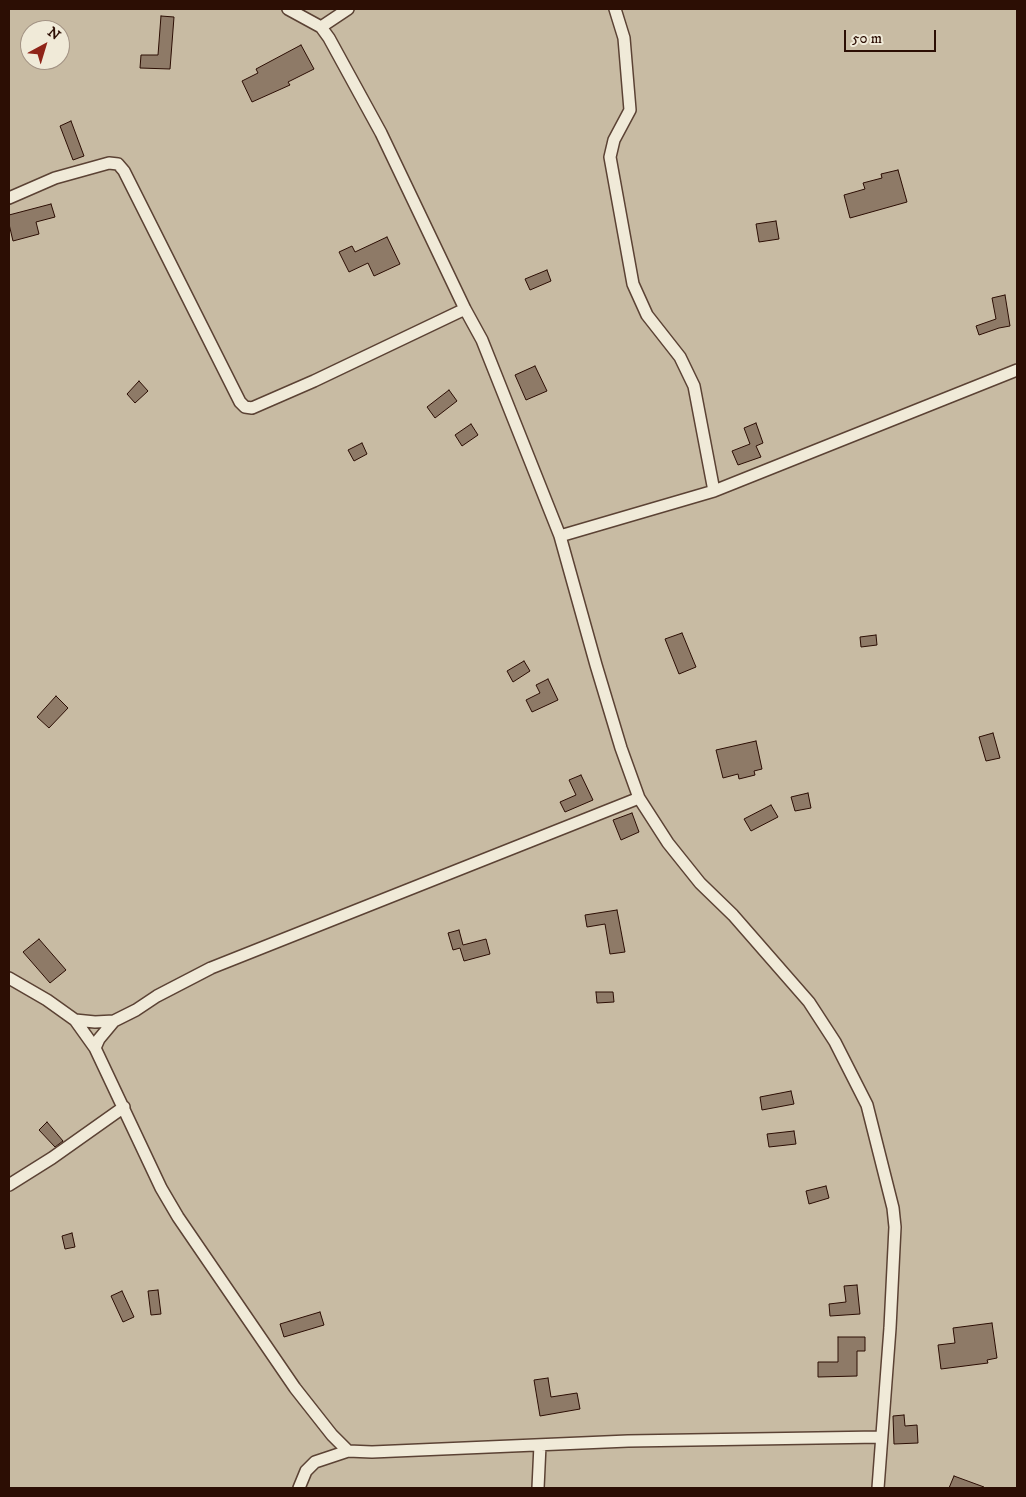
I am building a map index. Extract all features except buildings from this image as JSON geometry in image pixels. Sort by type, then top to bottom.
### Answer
[{"type":"street","points":[[288,9],[321,26],[329,38],[381,134],[486,349],[560,536],[599,674],[639,798],[668,843],[700,883],[733,915],[809,1002],[835,1042],[867,1105],[893,1208],[895,1226],[890,1328],[880,1437],[878,1488]]},
{"type":"street","points":[[321,26],[348,9]]},
{"type":"street","points":[[616,9],[624,38],[630,110],[614,140],[610,157],[634,284],[647,315],[680,357],[694,386],[714,491]]},
{"type":"street","points":[[9,198],[56,178],[109,163],[118,164],[124,171],[240,402],[245,407],[252,408],[314,381],[465,309]]},
{"type":"street","points":[[560,536],[714,491],[1017,370]]},
{"type":"street","points":[[75,1020],[114,1021],[136,1010],[157,996],[212,968],[639,798]]},
{"type":"street","points":[[9,978],[47,1000],[75,1020],[95,1048],[161,1188],[178,1217],[295,1388],[340,1445],[348,1451]]},
{"type":"street","points":[[95,1048],[99,1039],[114,1021]]},
{"type":"street","points":[[9,1185],[52,1158],[124,1107]]},
{"type":"street","points":[[299,1488],[306,1471],[316,1462],[348,1451],[372,1452],[628,1441],[880,1437]]},
{"type":"street","points":[[538,1488],[540,1445]]},
{"type":"shaded area","points":[[9,9],[1017,9],[1017,1488],[9,1488]]}]
